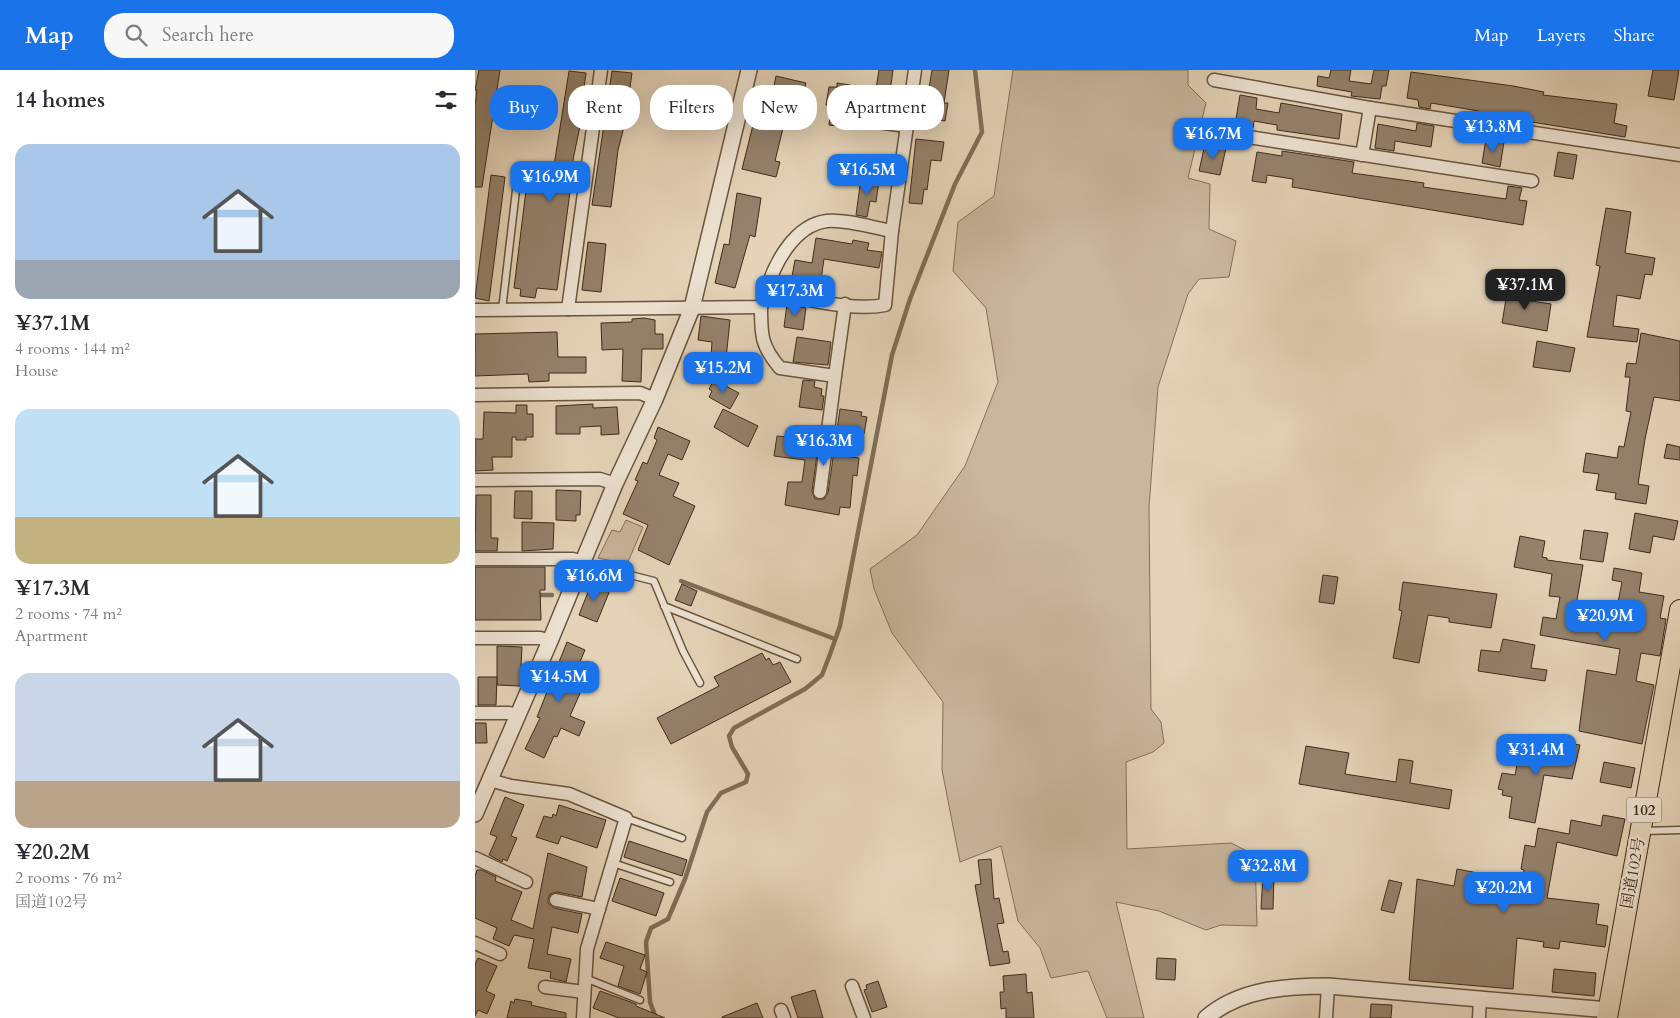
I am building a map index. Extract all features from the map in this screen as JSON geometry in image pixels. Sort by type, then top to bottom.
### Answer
[{"type":"highway","name":"国道102号","points":[[1608,1014],[1680,610]]},
{"type":"street","points":[[568,309],[601,70]]},
{"type":"street","points":[[477,805],[518,716],[615,484],[655,399],[692,308],[749,70]]},
{"type":"street","points":[[913,85],[915,70]]},
{"type":"street","points":[[1214,80],[1370,108],[1680,155]]},
{"type":"street","points":[[1362,155],[1370,108]]},
{"type":"street","points":[[766,292],[845,304],[874,307],[885,305],[906,130]]},
{"type":"street","points":[[1216,132],[1532,181]]},
{"type":"street","points":[[835,376],[780,368],[766,350],[761,334],[761,306],[773,270],[786,249],[817,223],[829,221],[893,231]]},
{"type":"street","points":[[820,492],[845,304]]},
{"type":"street","points":[[475,310],[761,306]]},
{"type":"street","points":[[475,395],[640,393],[655,399]]},
{"type":"street","points":[[475,480],[599,479],[615,484]]},
{"type":"street","points":[[475,559],[573,559],[582,562]]},
{"type":"street","points":[[475,638],[540,638],[550,642]]},
{"type":"street","points":[[475,713],[509,713],[518,716]]},
{"type":"street","points":[[490,780],[511,786],[569,794],[626,818],[587,949],[583,1018]]},
{"type":"street","points":[[475,858],[526,882]]},
{"type":"street","points":[[556,900],[599,908]]},
{"type":"street","points":[[475,943],[500,954]]},
{"type":"street","points":[[852,986],[864,1018]]},
{"type":"street","points":[[1206,1018],[1236,1000],[1265,990],[1293,986],[1328,986],[1480,999],[1608,1014]]},
{"type":"street","points":[[1326,1018],[1328,986]]},
{"type":"street","points":[[545,987],[585,992]]},
{"type":"street","points":[[1479,1018],[1480,999]]},
{"type":"lane","points":[[502,310],[517,182]]},
{"type":"lane","points":[[582,562],[654,581],[683,651],[700,683]]},
{"type":"lane","points":[[664,606],[797,659]]},
{"type":"lane","points":[[626,818],[682,838]]},
{"type":"lane","points":[[1641,831],[1680,830]]},
{"type":"lane","points":[[613,863],[671,882]]},
{"type":"lane","points":[[585,978],[640,1000]]},
{"type":"shaded area","points":[[1013,70],[1188,70],[1188,85],[1206,103],[1188,178],[1210,184],[1209,229],[1236,241],[1229,277],[1199,279],[1188,294],[1158,387],[1149,507],[1151,709],[1161,722],[1164,743],[1153,752],[1126,762],[1127,849],[1231,843],[1255,855],[1257,926],[1221,925],[1206,930],[1159,911],[1116,902],[1144,1018],[1107,1018],[1088,971],[1051,978],[1040,948],[1018,921],[1001,846],[960,862],[942,770],[943,702],[892,633],[874,589],[870,569],[917,535],[965,466],[998,382],[986,308],[953,271],[958,222],[994,196]]},
{"type":"shaded area","points":[[626,520],[643,527],[627,564],[598,558],[612,530],[620,532]]},
{"type":"building","points":[[479,70],[500,70],[498,85],[490,85],[491,130],[482,187],[475,187],[475,106],[477,90],[475,90]]},
{"type":"building","points":[[879,70],[893,70],[891,85],[877,85]]},
{"type":"building","points":[[932,70],[949,70],[944,103],[944,85],[930,85]]},
{"type":"building","points":[[1331,70],[1351,70],[1349,81],[1371,84],[1374,70],[1389,70],[1386,86],[1382,86],[1380,99],[1351,96],[1352,92],[1317,86],[1318,76],[1329,78]]},
{"type":"building","points":[[1653,70],[1679,70],[1674,100],[1648,96]]},
{"type":"building","points":[[569,71],[586,73],[584,85],[568,85],[568,130],[579,130],[568,184],[571,184],[557,290],[537,288],[535,298],[520,296],[521,289],[514,288],[527,182],[533,183],[535,176],[552,178]]},
{"type":"building","points":[[612,71],[632,73],[630,85],[610,85]]},
{"type":"building","points":[[1411,72],[1513,86],[1544,92],[1543,95],[1617,104],[1614,123],[1627,126],[1625,137],[1519,120],[1520,118],[1431,103],[1430,109],[1419,107],[1418,100],[1407,98]]},
{"type":"building","points":[[776,76],[806,83],[805,85],[774,85]]},
{"type":"building","points":[[1240,95],[1257,98],[1256,109],[1279,113],[1281,103],[1342,114],[1339,139],[1277,130],[1277,125],[1254,121],[1253,128],[1235,125]]},
{"type":"building","points":[[944,103],[948,103],[945,121]]},
{"type":"building","points":[[1417,123],[1434,126],[1431,147],[1395,141],[1394,151],[1375,148],[1378,124],[1416,131]]},
{"type":"building","points":[[603,130],[623,130],[618,150],[611,207],[592,205]]},
{"type":"building","points":[[752,130],[783,130],[775,161],[780,162],[776,177],[742,169]]},
{"type":"building","points":[[916,139],[944,142],[941,161],[931,160],[927,190],[924,189],[922,204],[909,203]]},
{"type":"building","points":[[1486,139],[1504,142],[1500,167],[1482,163]]},
{"type":"building","points":[[1205,144],[1226,148],[1220,175],[1199,171]]},
{"type":"building","points":[[1282,151],[1354,162],[1352,173],[1424,183],[1423,187],[1506,199],[1508,186],[1522,188],[1519,200],[1527,201],[1523,225],[1292,187],[1293,179],[1267,175],[1266,183],[1252,181],[1257,152],[1282,156]]},
{"type":"building","points":[[1558,152],[1577,155],[1573,179],[1554,176]]},
{"type":"building","points":[[491,175],[505,177],[489,301],[475,298]]},
{"type":"building","points":[[861,178],[879,181],[876,202],[870,201],[867,217],[856,215]]},
{"type":"building","points":[[737,193],[761,198],[755,237],[750,235],[735,288],[715,283],[724,244],[729,245]]},
{"type":"building","points":[[1606,208],[1631,212],[1625,253],[1655,258],[1652,275],[1645,274],[1640,299],[1617,295],[1613,326],[1639,329],[1637,342],[1587,337],[1600,266],[1596,265]]},
{"type":"building","points":[[816,238],[852,244],[853,240],[869,243],[867,250],[882,252],[879,268],[824,259],[820,287],[791,282],[795,260],[812,263]]},
{"type":"building","points":[[588,242],[606,244],[601,292],[582,290]]},
{"type":"building","points":[[1508,287],[1533,292],[1531,301],[1551,304],[1547,331],[1502,323]]},
{"type":"building","points":[[787,304],[806,308],[803,330],[784,327]]},
{"type":"building","points":[[701,316],[730,320],[726,359],[729,361],[722,376],[705,368],[711,355],[712,342],[698,340]]},
{"type":"building","points":[[644,318],[655,320],[655,334],[663,334],[663,349],[642,349],[641,382],[622,381],[623,349],[602,350],[601,323],[632,322],[632,319]]},
{"type":"building","points":[[557,332],[558,357],[586,357],[586,373],[549,373],[549,381],[529,382],[528,374],[475,376],[475,334]]},
{"type":"building","points":[[1641,333],[1680,341],[1680,401],[1654,397],[1645,439],[1638,484],[1649,486],[1646,504],[1615,499],[1616,493],[1596,490],[1599,474],[1583,472],[1586,453],[1617,458],[1619,446],[1624,447],[1631,412],[1626,411],[1630,377],[1625,377],[1627,363],[1636,364]]},
{"type":"building","points":[[797,337],[831,342],[828,365],[793,362]]},
{"type":"building","points":[[1537,341],[1575,348],[1570,372],[1533,367]]},
{"type":"building","points":[[714,380],[739,393],[730,409],[709,397],[712,391],[709,389]]},
{"type":"building","points":[[803,380],[815,381],[814,387],[822,389],[821,396],[824,396],[822,410],[799,407]]},
{"type":"building","points":[[593,404],[593,408],[617,407],[619,434],[601,435],[601,426],[580,427],[580,434],[556,434],[556,406]]},
{"type":"building","points":[[516,405],[527,405],[527,414],[533,414],[533,437],[526,437],[526,440],[516,440],[516,437],[512,437],[512,457],[492,457],[493,470],[475,471],[475,439],[483,439],[484,412],[516,413]]},
{"type":"building","points":[[723,409],[758,426],[748,447],[714,427]]},
{"type":"building","points":[[840,409],[862,412],[861,416],[867,417],[864,434],[849,432],[845,456],[859,458],[857,476],[853,475],[850,508],[840,507],[839,515],[785,505],[788,482],[802,482],[805,460],[774,456],[777,436],[819,440],[812,491],[815,499],[824,499],[828,493]]},
{"type":"building","points":[[658,427],[690,441],[682,460],[668,454],[659,475],[679,483],[673,496],[695,506],[669,565],[638,550],[648,525],[623,514],[638,481],[635,480],[643,462],[647,464],[657,440],[654,438]]},
{"type":"building","points":[[1667,444],[1680,447],[1680,460],[1664,458]]},
{"type":"building","points":[[556,490],[581,491],[580,515],[576,515],[576,521],[556,520]]},
{"type":"building","points":[[515,491],[532,491],[532,519],[514,518]]},
{"type":"building","points":[[476,495],[491,495],[491,538],[498,538],[497,551],[475,551]]},
{"type":"building","points":[[1635,513],[1678,521],[1674,540],[1653,536],[1650,553],[1629,549]]},
{"type":"building","points":[[522,522],[554,523],[553,549],[522,551]]},
{"type":"building","points":[[1584,530],[1608,533],[1603,562],[1580,559]]},
{"type":"building","points":[[1520,536],[1545,541],[1542,557],[1547,558],[1547,560],[1583,565],[1576,606],[1616,613],[1622,582],[1612,580],[1614,568],[1642,573],[1639,592],[1664,596],[1660,618],[1666,619],[1660,656],[1641,653],[1636,681],[1654,685],[1642,744],[1579,731],[1587,670],[1616,675],[1620,649],[1540,635],[1543,617],[1556,619],[1560,597],[1549,596],[1552,574],[1514,567]]},
{"type":"building","points":[[475,567],[545,567],[545,590],[540,590],[541,620],[475,620]]},
{"type":"building","points":[[1323,575],[1338,577],[1334,604],[1319,602]]},
{"type":"building","points":[[592,582],[610,590],[597,622],[579,615]]},
{"type":"building","points":[[1403,582],[1497,594],[1491,628],[1449,622],[1449,618],[1428,615],[1419,663],[1393,658],[1402,611],[1399,610]]},
{"type":"building","points":[[682,584],[697,591],[691,606],[675,600]]},
{"type":"building","points":[[1503,639],[1535,645],[1531,668],[1547,670],[1545,681],[1478,671],[1481,650],[1500,652]]},
{"type":"building","points":[[567,642],[585,650],[577,669],[580,670],[576,678],[580,679],[576,688],[581,691],[570,716],[585,722],[579,736],[561,728],[557,737],[554,736],[544,758],[525,749],[540,718],[537,717]]},
{"type":"building","points":[[497,646],[522,647],[520,686],[497,685]]},
{"type":"building","points":[[762,653],[766,660],[769,658],[773,665],[780,662],[791,682],[671,744],[657,718],[719,686],[714,677]]},
{"type":"building","points":[[478,677],[497,677],[496,705],[478,705]]},
{"type":"building","points":[[475,723],[486,723],[487,743],[475,743]]},
{"type":"building","points":[[1553,741],[1580,745],[1572,779],[1544,775],[1535,823],[1509,818],[1512,797],[1502,795],[1503,790],[1498,789],[1502,773],[1515,775],[1521,744],[1551,750]]},
{"type":"building","points":[[1306,746],[1349,753],[1345,774],[1396,782],[1399,759],[1413,761],[1410,783],[1452,790],[1449,809],[1299,784]]},
{"type":"building","points":[[1604,762],[1635,768],[1631,788],[1600,782]]},
{"type":"building","points":[[505,797],[524,805],[511,836],[517,838],[507,861],[503,859],[502,862],[489,855],[497,837],[490,834]]},
{"type":"building","points":[[559,805],[606,820],[597,848],[561,836],[558,844],[536,837],[544,816],[552,818],[553,814],[556,816]]},
{"type":"building","points":[[1603,815],[1625,819],[1617,856],[1557,842],[1547,898],[1599,904],[1596,924],[1608,926],[1605,947],[1560,941],[1559,949],[1543,947],[1544,942],[1517,938],[1513,989],[1409,980],[1417,879],[1454,886],[1457,869],[1499,877],[1496,892],[1519,896],[1524,870],[1521,869],[1525,845],[1535,847],[1538,828],[1569,834],[1571,820],[1601,826]]},
{"type":"building","points":[[629,841],[687,860],[682,876],[624,857]]},
{"type":"building","points":[[548,853],[587,867],[582,897],[557,892],[550,894],[548,899],[548,903],[554,908],[582,914],[578,933],[552,927],[547,954],[571,959],[566,982],[550,978],[551,972],[528,968],[534,939],[514,935],[509,946],[493,939],[497,928],[475,918],[475,876],[477,870],[482,870],[496,877],[495,881],[522,892],[511,920],[533,929]]},
{"type":"building","points":[[991,859],[994,899],[999,898],[1004,923],[997,924],[1003,952],[1008,951],[1010,963],[990,966],[975,885],[981,884],[978,860]]},
{"type":"building","points":[[1263,874],[1274,874],[1273,909],[1261,909]]},
{"type":"building","points":[[620,878],[664,893],[656,916],[612,901]]},
{"type":"building","points":[[1389,880],[1402,883],[1394,913],[1381,910]]},
{"type":"building","points":[[606,942],[645,955],[640,969],[647,972],[640,994],[618,986],[624,966],[600,958]]},
{"type":"building","points":[[478,958],[497,966],[486,991],[495,995],[487,1014],[478,1010],[475,1016],[475,964]]},
{"type":"building","points":[[1157,958],[1176,959],[1175,980],[1156,979]]},
{"type":"building","points":[[1554,969],[1596,973],[1594,996],[1552,992]]},
{"type":"building","points":[[1026,974],[1027,993],[1032,992],[1034,1018],[1006,1018],[1006,1008],[1001,1009],[1000,992],[1004,992],[1003,976]]},
{"type":"building","points":[[878,981],[887,1007],[872,1012],[864,990],[867,989],[866,985]]},
{"type":"building","points":[[815,990],[823,1018],[798,1018],[791,997]]},
{"type":"building","points":[[600,991],[636,1004],[636,1006],[665,1018],[619,1018],[593,1008]]},
{"type":"building","points":[[515,999],[532,1002],[531,1005],[566,1013],[566,1018],[507,1018],[511,1001],[514,1003]]},
{"type":"building","points":[[757,1003],[763,1018],[722,1018],[722,1017]]},
{"type":"building","points":[[1371,1004],[1392,1005],[1391,1018],[1370,1018]]},
{"type":"waterway","points":[[656,1018],[650,1002],[646,942],[651,928],[668,919],[685,879],[707,812],[721,793],[746,782],[748,774],[732,747],[729,736],[734,728],[805,689],[822,675],[840,626],[892,355],[910,299],[955,184],[982,132],[975,70]]},
{"type":"waterway","points":[[681,581],[835,639]]},
{"type":"waterway","points":[[536,595],[552,595]]}]
